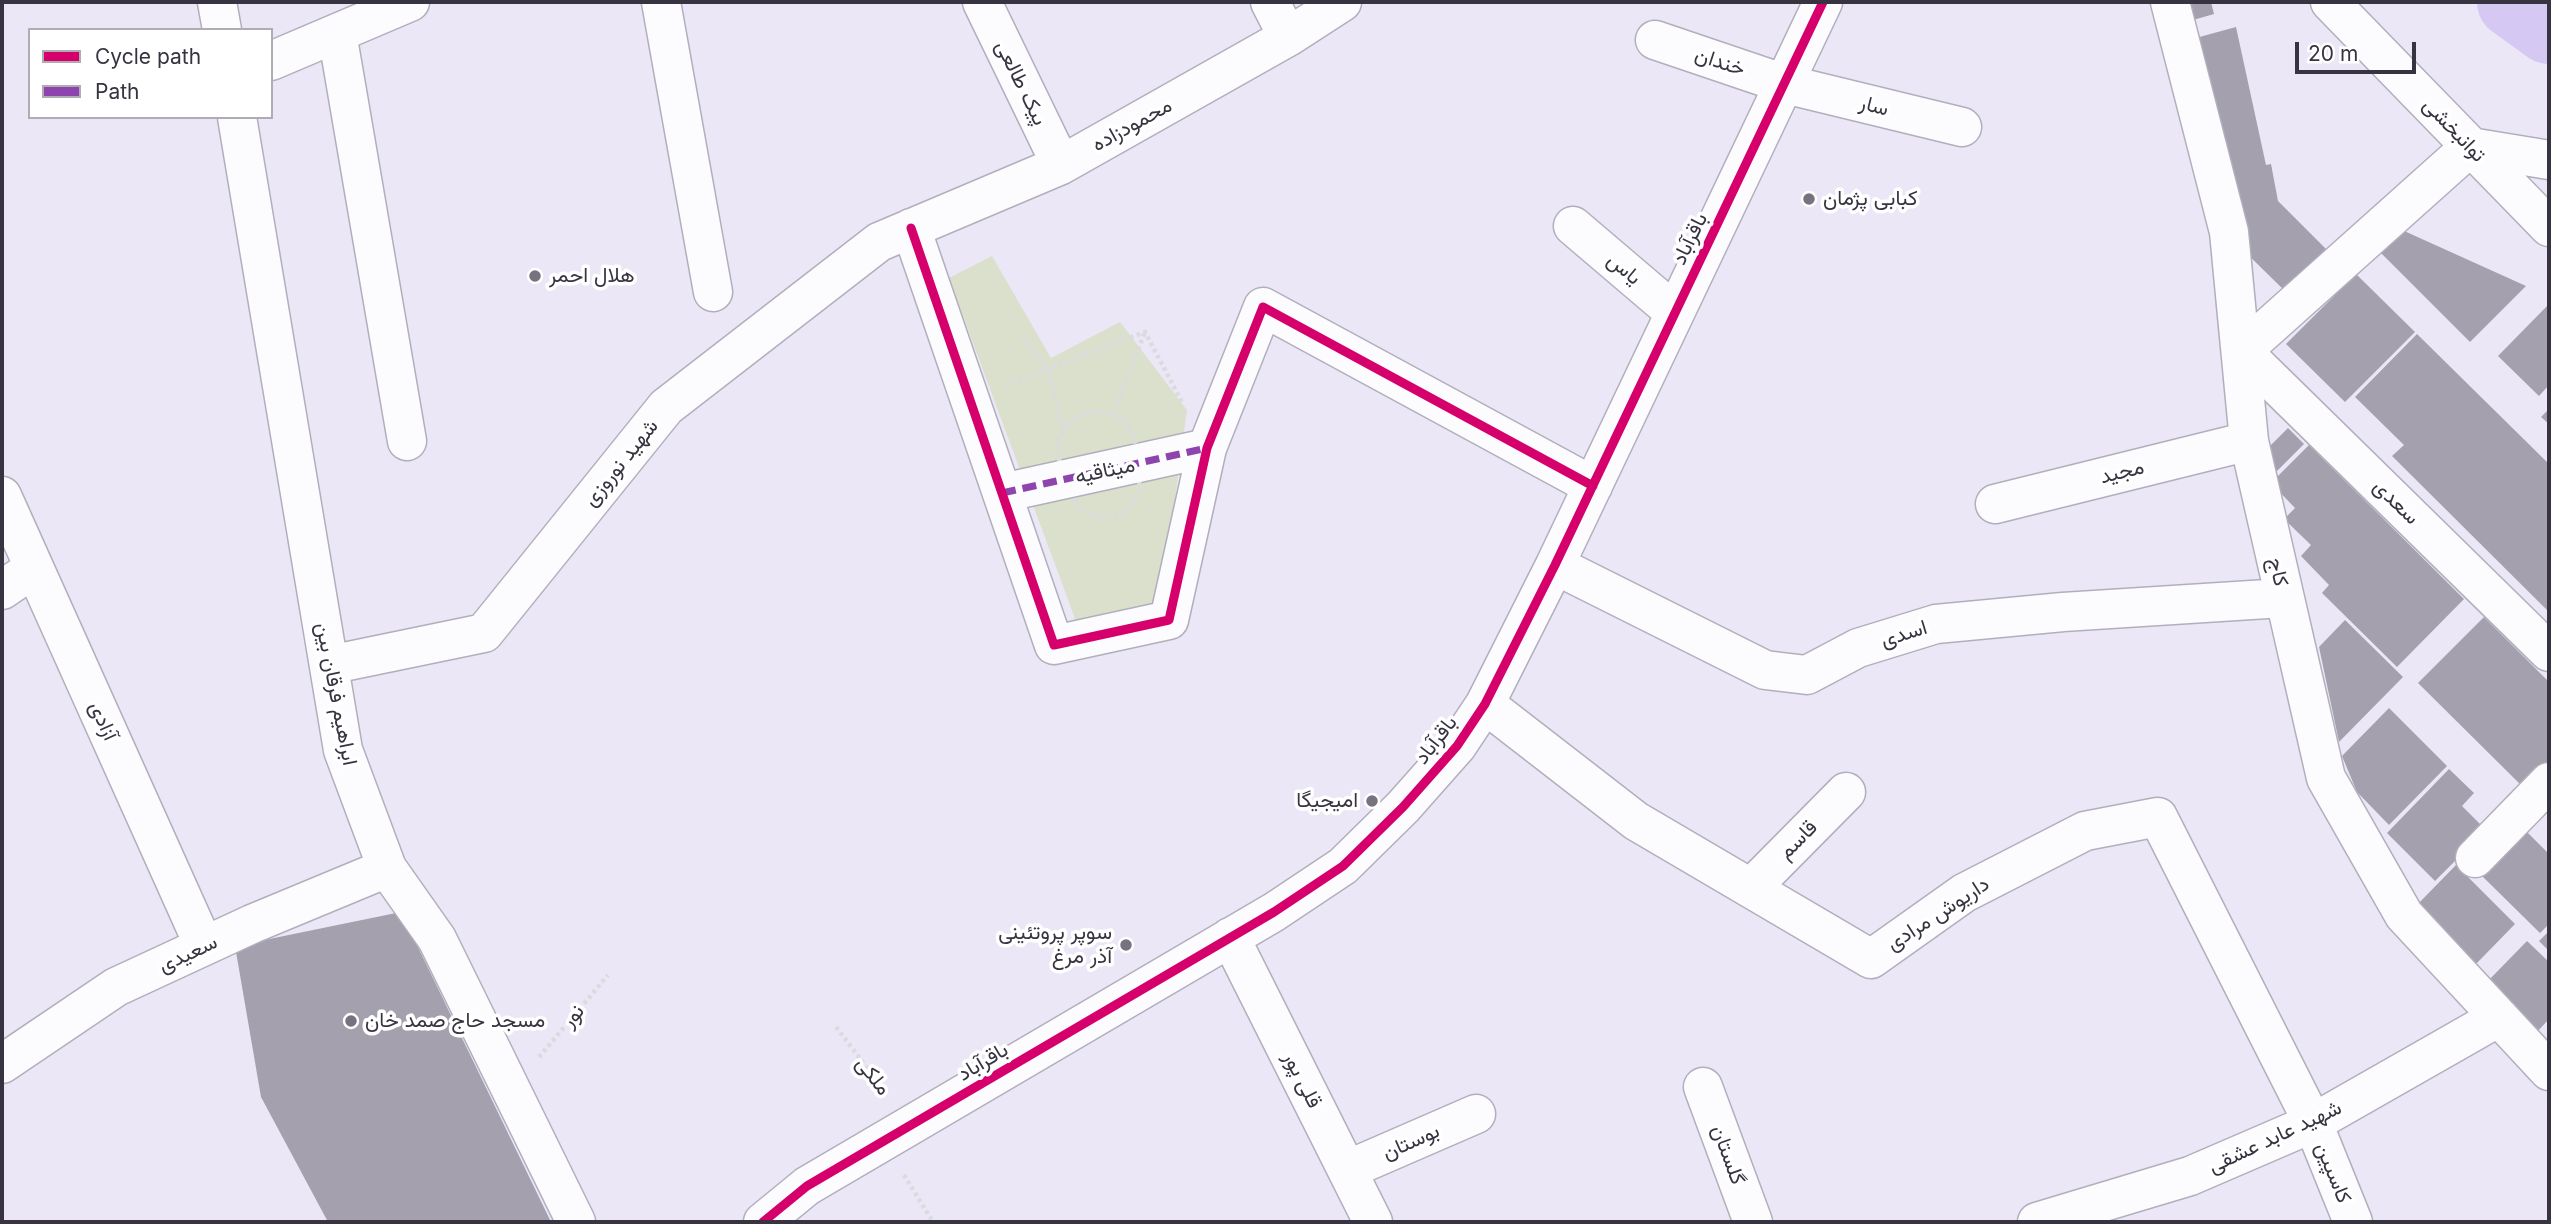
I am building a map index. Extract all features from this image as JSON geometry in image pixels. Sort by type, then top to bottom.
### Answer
[{"type":"street","points":[[217,2],[222,28]]},
{"type":"street","points":[[273,60],[410,2]]},
{"type":"street","points":[[661,2],[713,292]]},
{"type":"street","name":"پیک طالعی","points":[[982,2],[1060,165]]},
{"type":"street","points":[[1270,2],[1288,37]]},
{"type":"street","name":"محمودزاده","points":[[911,228],[1060,165],[1288,37],[1342,2]]},
{"type":"street","name":"باقرآباد","points":[[763,1222],[807,1186],[1274,912],[1343,866],[1403,807],[1457,747],[1485,704],[1555,565],[1823,2]]},
{"type":"street","name":"کاج","points":[[2170,2],[2229,232],[2249,441],[2326,778],[2404,915],[2549,1071]]},
{"type":"street","name":"توانبخشی","points":[[2330,2],[2549,227]]},
{"type":"street","points":[[337,33],[407,441]]},
{"type":"street","name":"خندان","points":[[1655,40],[1785,84]]},
{"type":"street","name":"سار","points":[[1785,84],[1962,127]]},
{"type":"street","name":"ابراهیم فرقان بین","points":[[237,119],[343,750],[387,868],[437,939],[576,1222]]},
{"type":"street","points":[[2242,351],[2470,147],[2549,160]]},
{"type":"street","name":"یاس","points":[[1573,226],[1674,312]]},
{"type":"street","points":[[911,228],[1054,645],[1169,620],[1207,447],[1263,307],[1593,486]]},
{"type":"street","name":"شهید نوروزی","points":[[329,665],[484,633],[667,407],[878,242],[911,228]]},
{"type":"street","name":"سعدی","points":[[2242,351],[2549,653]]},
{"type":"street","name":"مجید","points":[[1995,504],[2249,441]]},
{"type":"street","name":"میثاقیه","points":[[1002,493],[1207,447]]},
{"type":"street","name":"آزادی","points":[[2,495],[204,946]]},
{"type":"street","name":"اسدی","points":[[1555,565],[1765,670],[1807,675],[1858,648],[1936,624],[2063,612],[2283,598]]},
{"type":"street","points":[[2,590],[34,568]]},
{"type":"street","name":"داریوش مرادی","points":[[1485,704],[1636,821],[1871,959],[1964,893],[2085,831],[2158,817],[2313,1123]]},
{"type":"street","points":[[2474,858],[2549,782]]},
{"type":"street","name":"قاسم","points":[[1751,888],[1846,792]]},
{"type":"street","name":"سعیدی","points":[[2,1064],[116,987],[204,946],[387,868]]},
{"type":"street","name":"قلی پور","points":[[1230,937],[1373,1222]]},
{"type":"street","name":"شهید عابد عشقی","points":[[2037,1222],[2190,1176],[2313,1123],[2499,1017]]},
{"type":"street","name":"گلستان","points":[[1703,1087],[1753,1222]]},
{"type":"street","name":"بوستان","points":[[1347,1170],[1476,1114]]},
{"type":"street","name":"کاسپین","points":[[2313,1123],[2353,1222]]},
{"type":"path","points":[[970,399],[1145,332]]},
{"type":"path","points":[[1113,415],[1145,332]]},
{"type":"path","points":[[1145,332],[1207,447]]},
{"type":"path","points":[[1021,335],[1048,369],[1064,429]]},
{"type":"green space","points":[[992,256],[1051,358],[1120,322],[1187,410],[1161,601],[1077,624],[949,278]]},
{"type":"building","points":[[2181,2],[2211,2],[2214,14],[2186,22]]},
{"type":"building","points":[[2236,27],[2266,165],[2271,164],[2278,201],[2328,251],[2287,293],[2236,243],[2192,39]]},
{"type":"building","points":[[2402,230],[2526,286],[2470,342],[2380,252]]},
{"type":"building","points":[[2356,274],[2415,332],[2345,402],[2286,344]]},
{"type":"building","points":[[2549,304],[2549,385],[2539,396],[2498,356]]},
{"type":"building","points":[[2417,334],[2549,464],[2549,612],[2392,456],[2404,445],[2355,397]]},
{"type":"building","points":[[2549,409],[2549,424],[2541,417]]},
{"type":"building","points":[[2288,428],[2304,444],[2277,471],[2260,456]]},
{"type":"building","points":[[2309,445],[2464,599],[2397,667],[2322,593],[2329,585],[2301,556],[2311,545],[2284,519],[2295,508],[2271,483]]},
{"type":"building","points":[[2484,617],[2549,682],[2549,765],[2525,789],[2418,683]]},
{"type":"building","points":[[2345,620],[2403,677],[2339,742],[2319,647]]},
{"type":"building","points":[[2389,708],[2447,766],[2389,825],[2357,792],[2342,756]]},
{"type":"building","points":[[2449,769],[2474,793],[2462,806],[2486,830],[2435,881],[2387,833]]},
{"type":"building","points":[[2526,831],[2549,854],[2549,924],[2540,933],[2482,876]]},
{"type":"building","points":[[2456,865],[2515,924],[2476,964],[2417,905]]},
{"type":"building","name":"مسجد حاج صمد خان","points":[[401,912],[551,1222],[328,1222],[261,1097],[235,946]]},
{"type":"building","points":[[2549,931],[2549,951],[2539,941]]},
{"type":"building","points":[[2527,941],[2549,962],[2549,1019],[2537,1032],[2486,983]]},
{"type":"waterway","points":[[2513,2],[2549,28]]},
{"type":"marked path","points":[[1002,493],[1207,448]]},
{"type":"cycle path","points":[[763,1222],[807,1186],[1274,912],[1343,866],[1403,807],[1457,746],[1485,704],[1555,565],[1823,2]]},
{"type":"cycle path","points":[[911,228],[1054,645],[1169,620],[1207,448],[1263,307],[1593,486]]},
{"type":"place","name":"کبابی پژمان","points":[[1809,199]]},
{"type":"place","name":"هلال احمر","points":[[535,276]]},
{"type":"place","name":"امیجیگا","points":[[1372,801]]},
{"type":"place","name":"سوپر پروتئینی آذر مرغ","points":[[1126,945]]},
{"type":"place","name":"مسجد حاج صمد خان","points":[[351,1021]]}]
